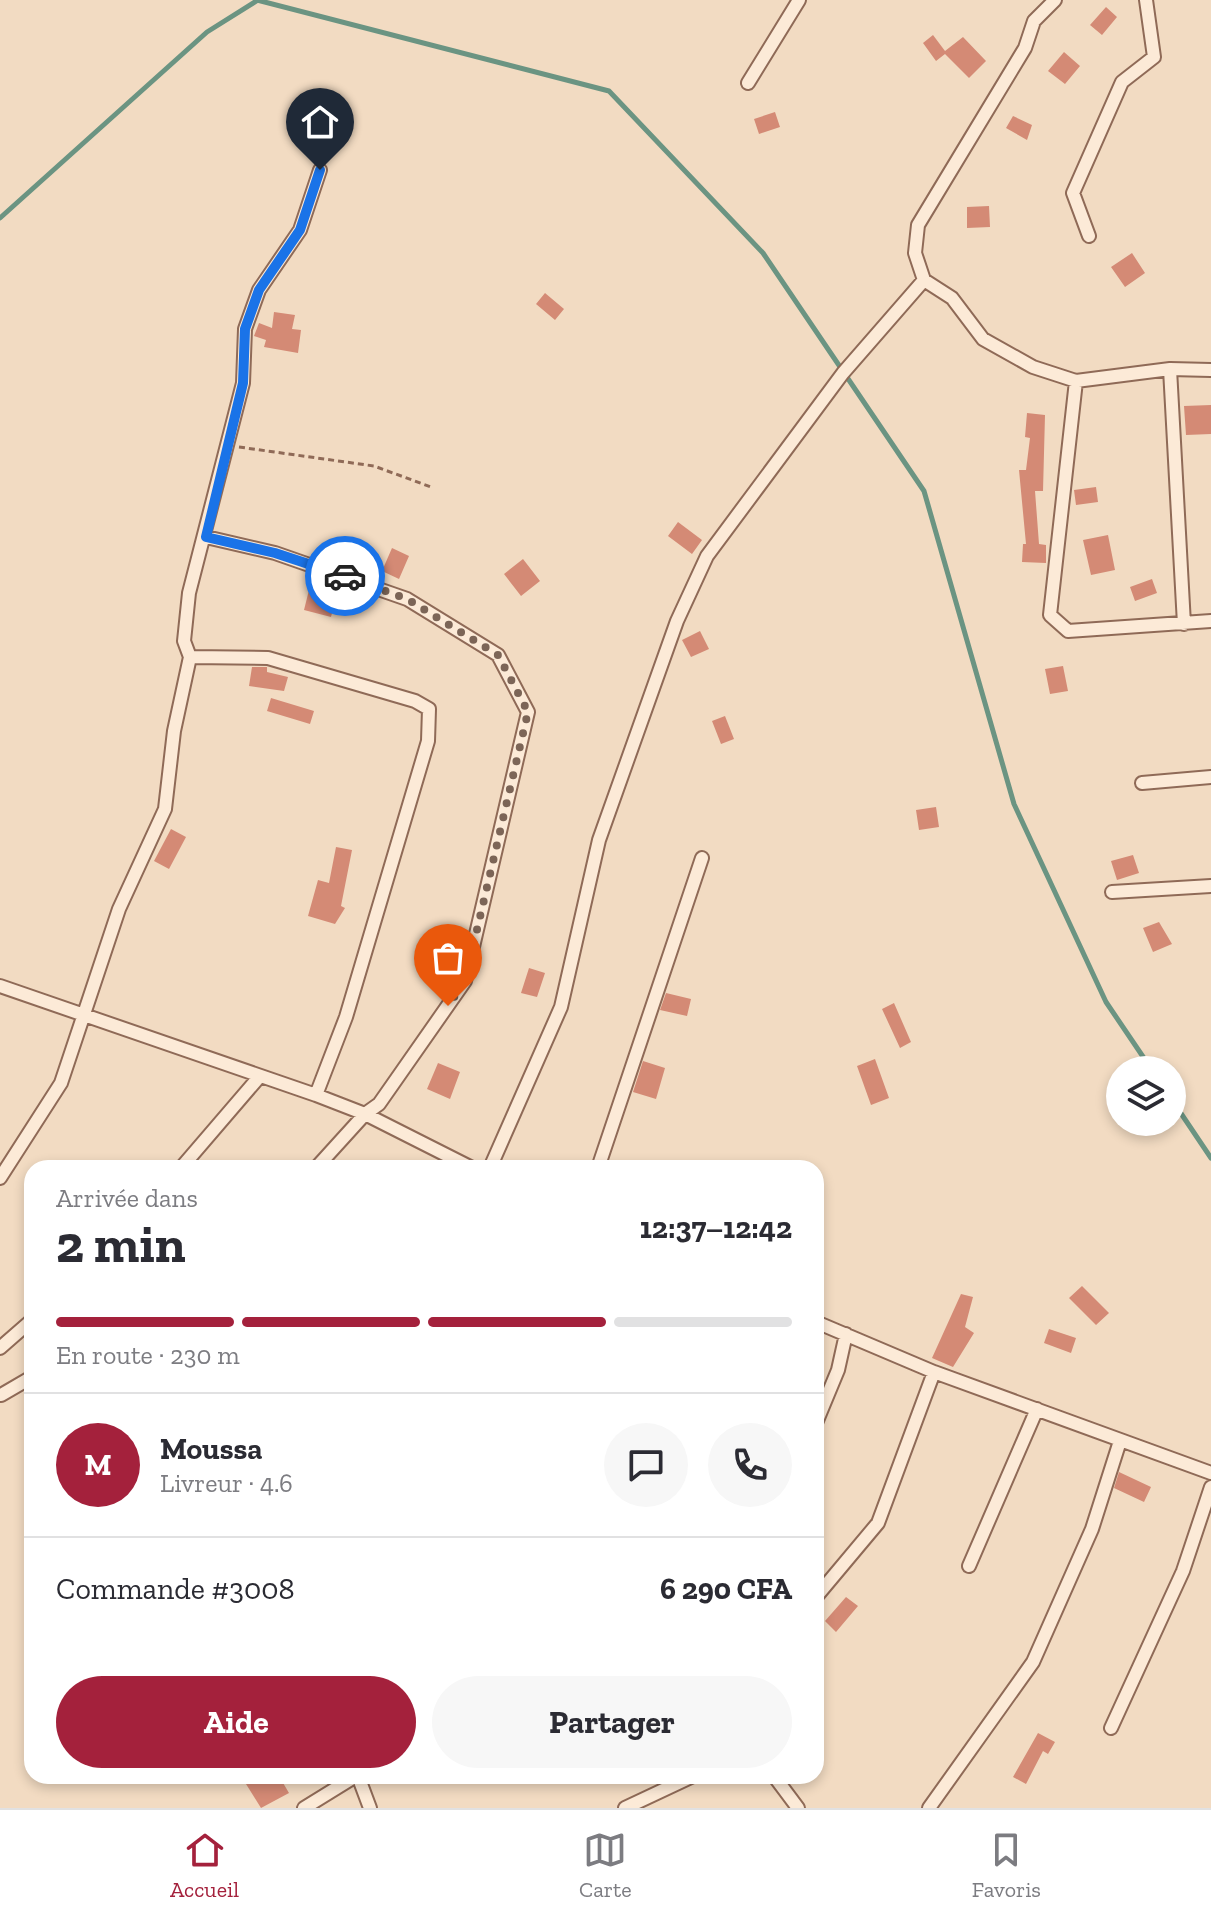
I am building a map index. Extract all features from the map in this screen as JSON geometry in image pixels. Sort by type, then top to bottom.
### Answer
[{"type":"street","points":[[748,83],[799,0]]},
{"type":"street","points":[[1055,0],[1034,21],[1025,48],[918,225],[915,253],[924,280],[952,298],[983,339],[997,349],[1033,367],[1076,381],[1170,369],[1211,370]]},
{"type":"street","points":[[1089,236],[1073,193],[1122,82],[1154,57],[1146,0]]},
{"type":"street","points":[[0,1178],[61,1083],[119,909],[165,809],[174,731],[190,657],[184,641],[189,593],[206,537],[243,383],[245,329],[259,290],[300,230],[320,170]]},
{"type":"street","points":[[494,1160],[561,1007],[599,840],[677,621],[707,556],[843,373],[924,280]]},
{"type":"street","points":[[1170,369],[1184,624]]},
{"type":"street","points":[[1076,381],[1050,615],[1068,631],[1211,621]]},
{"type":"street","points":[[206,537],[275,553],[407,599],[498,655],[528,712],[465,981],[379,1104],[365,1114],[323,1160]]},
{"type":"street","points":[[190,657],[268,658],[415,701],[429,709],[432,720],[428,741],[346,1017],[316,1095]]},
{"type":"street","points":[[1142,783],[1211,777]]},
{"type":"street","points":[[601,1160],[702,858]]},
{"type":"street","points":[[1112,892],[1211,886]]},
{"type":"street","points":[[0,986],[316,1095],[365,1114],[456,1160]]},
{"type":"street","points":[[188,1160],[260,1076]]},
{"type":"street","points":[[824,1325],[934,1372],[1211,1473]]},
{"type":"street","points":[[0,1348],[24,1327]]},
{"type":"street","points":[[824,1404],[838,1370],[846,1334]]},
{"type":"street","points":[[824,1587],[878,1523],[934,1372]]},
{"type":"street","points":[[1,1395],[24,1382]]},
{"type":"street","points":[[969,1566],[1037,1409]]},
{"type":"street","points":[[929,1808],[1033,1662],[1092,1529],[1120,1441]]},
{"type":"street","points":[[1111,1728],[1183,1571],[1211,1487]]},
{"type":"street","points":[[304,1808],[344,1784]]},
{"type":"street","points":[[360,1784],[370,1808]]},
{"type":"street","points":[[625,1808],[676,1784]]},
{"type":"street","points":[[780,1784],[798,1808]]},
{"type":"path","points":[[228,445],[374,466],[431,487]]},
{"type":"building","points":[[1106,7],[1117,17],[1102,35],[1090,25]]},
{"type":"building","points":[[933,35],[945,51],[963,37],[986,61],[969,78],[945,54],[936,61],[923,43]]},
{"type":"building","points":[[1064,52],[1080,66],[1065,84],[1048,71]]},
{"type":"building","points":[[775,112],[780,127],[759,134],[754,119]]},
{"type":"building","points":[[1013,116],[1032,125],[1027,140],[1006,128]]},
{"type":"building","points":[[989,206],[990,227],[967,228],[967,207]]},
{"type":"building","points":[[1132,253],[1145,273],[1125,287],[1111,267]]},
{"type":"building","points":[[545,293],[564,309],[555,320],[536,304]]},
{"type":"building","points":[[274,312],[295,315],[292,329],[301,330],[298,353],[264,347],[266,340],[254,336],[259,323],[272,328]]},
{"type":"building","points":[[1211,405],[1211,434],[1186,435],[1184,406]]},
{"type":"building","points":[[1027,413],[1045,415],[1043,491],[1035,491],[1039,544],[1046,545],[1046,563],[1022,562],[1023,544],[1026,544],[1019,470],[1026,470],[1030,438],[1025,437]]},
{"type":"building","points":[[1096,487],[1098,502],[1076,505],[1074,490]]},
{"type":"building","points":[[678,522],[702,540],[692,554],[668,536]]},
{"type":"building","points":[[1108,535],[1115,570],[1091,575],[1083,540]]},
{"type":"building","points":[[392,548],[409,556],[399,579],[382,571]]},
{"type":"building","points":[[523,559],[540,581],[521,596],[504,574]]},
{"type":"building","points":[[1152,579],[1157,593],[1135,601],[1130,587]]},
{"type":"building","points":[[309,590],[336,597],[331,617],[304,610]]},
{"type":"building","points":[[700,631],[709,649],[691,657],[682,640]]},
{"type":"building","points":[[1063,666],[1068,691],[1050,694],[1045,669]]},
{"type":"building","points":[[252,667],[267,667],[267,672],[288,677],[284,691],[249,686]]},
{"type":"building","points":[[271,698],[314,711],[310,724],[267,711]]},
{"type":"building","points":[[725,716],[734,739],[721,744],[712,721]]},
{"type":"building","points":[[936,807],[939,827],[919,830],[916,810]]},
{"type":"building","points":[[171,829],[186,837],[169,869],[154,861]]},
{"type":"building","points":[[336,847],[352,850],[341,906],[345,908],[335,924],[308,916],[318,880],[329,883]]},
{"type":"building","points":[[1133,855],[1139,873],[1117,880],[1111,861]]},
{"type":"building","points":[[1159,922],[1172,944],[1153,952],[1143,928]]},
{"type":"building","points":[[529,968],[545,973],[537,997],[521,993]]},
{"type":"building","points":[[666,993],[691,999],[687,1016],[660,1010]]},
{"type":"building","points":[[894,1003],[911,1042],[900,1048],[882,1009]]},
{"type":"building","points":[[875,1059],[889,1098],[871,1105],[857,1066]]},
{"type":"building","points":[[643,1061],[665,1068],[656,1099],[633,1092]]},
{"type":"building","points":[[438,1063],[460,1072],[450,1099],[427,1089]]},
{"type":"building","points":[[1082,1286],[1109,1313],[1096,1325],[1069,1298]]},
{"type":"building","points":[[961,1294],[973,1297],[965,1327],[974,1333],[953,1367],[932,1358]]},
{"type":"building","points":[[1049,1329],[1076,1338],[1071,1353],[1044,1343]]},
{"type":"building","points":[[1119,1472],[1151,1487],[1144,1502],[1114,1488]]},
{"type":"building","points":[[846,1597],[858,1606],[836,1632],[825,1621]]},
{"type":"building","points":[[1038,1733],[1055,1742],[1048,1754],[1043,1751],[1026,1784],[1013,1777]]},
{"type":"building","points":[[246,1784],[284,1784],[289,1793],[261,1808]]},
{"type":"waterway","points":[[257,0],[609,91],[763,253],[924,491],[1014,804],[1106,1002],[1143,1056]]},
{"type":"waterway","points":[[0,218],[207,32],[258,0]]},
{"type":"waterway","points":[[1186,1121],[1211,1158]]},
{"type":"way so far","points":[[345,576],[407,599],[498,655],[528,712],[465,981],[448,1006]]},
{"type":"route","points":[[320,170],[300,230],[259,290],[245,329],[243,383],[206,537],[275,553],[345,576]]}]
